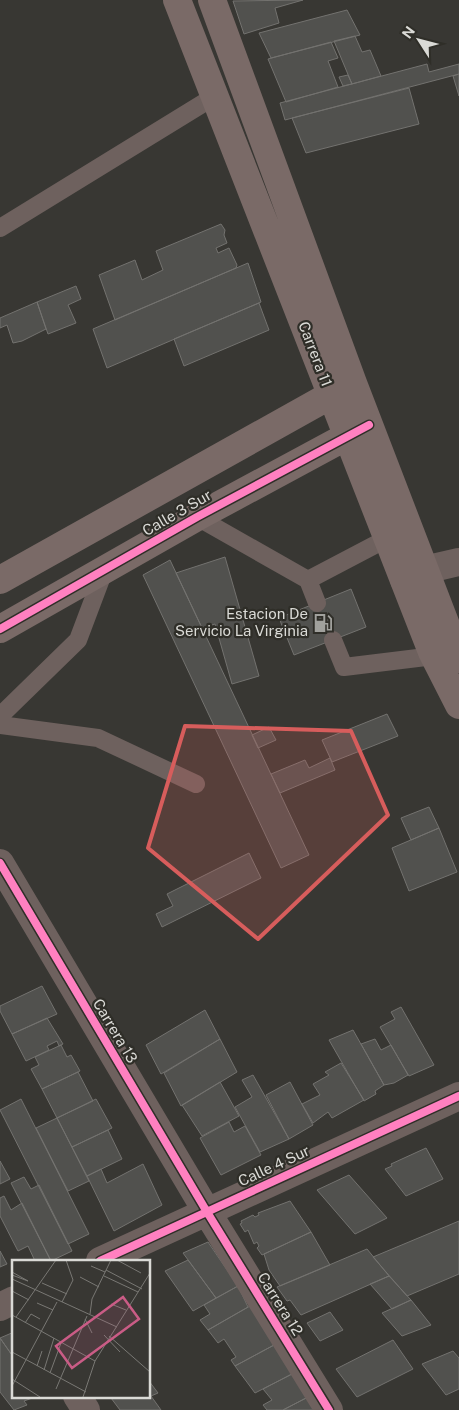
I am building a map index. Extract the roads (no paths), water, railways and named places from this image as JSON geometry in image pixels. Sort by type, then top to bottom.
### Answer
[{"type":"main road","name":"Carrera 11","points":[[177,0],[215,96],[342,389],[414,575],[452,650],[459,705]]},
{"type":"main road","name":"Carrera 11","points":[[212,0],[342,389]]},
{"type":"main road","name":"Calle 3 Sur","points":[[0,580],[342,389]]},
{"type":"main road","name":"Carrera 11","points":[[359,431],[388,538],[414,575]]},
{"type":"main road","name":"Calle 3 Sur","points":[[0,628],[104,571],[196,517],[359,431]]},
{"type":"street","points":[[414,575],[459,562]]},
{"type":"street","name":"Carrera 13","points":[[0,863],[207,1212]]},
{"type":"street","name":"Calle 4 Sur","points":[[102,1260],[459,1096]]},
{"type":"street","name":"Carrera 12","points":[[207,1212],[329,1410]]},
{"type":"street","points":[[0,1307],[12,1301]]},
{"type":"street","points":[[78,1398],[86,1410]]},
{"type":"lane","points":[[0,228],[215,96]]},
{"type":"lane","points":[[196,517],[308,580],[317,603]]},
{"type":"lane","points":[[308,580],[388,538]]},
{"type":"lane","points":[[0,716],[78,640],[104,571]]},
{"type":"lane","points":[[333,640],[344,666],[452,650]]},
{"type":"lane","points":[[0,725],[98,738],[196,784]]},
{"type":"place","name":"Estacion De Servicio La Virginia","points":[[323,623]]}]
